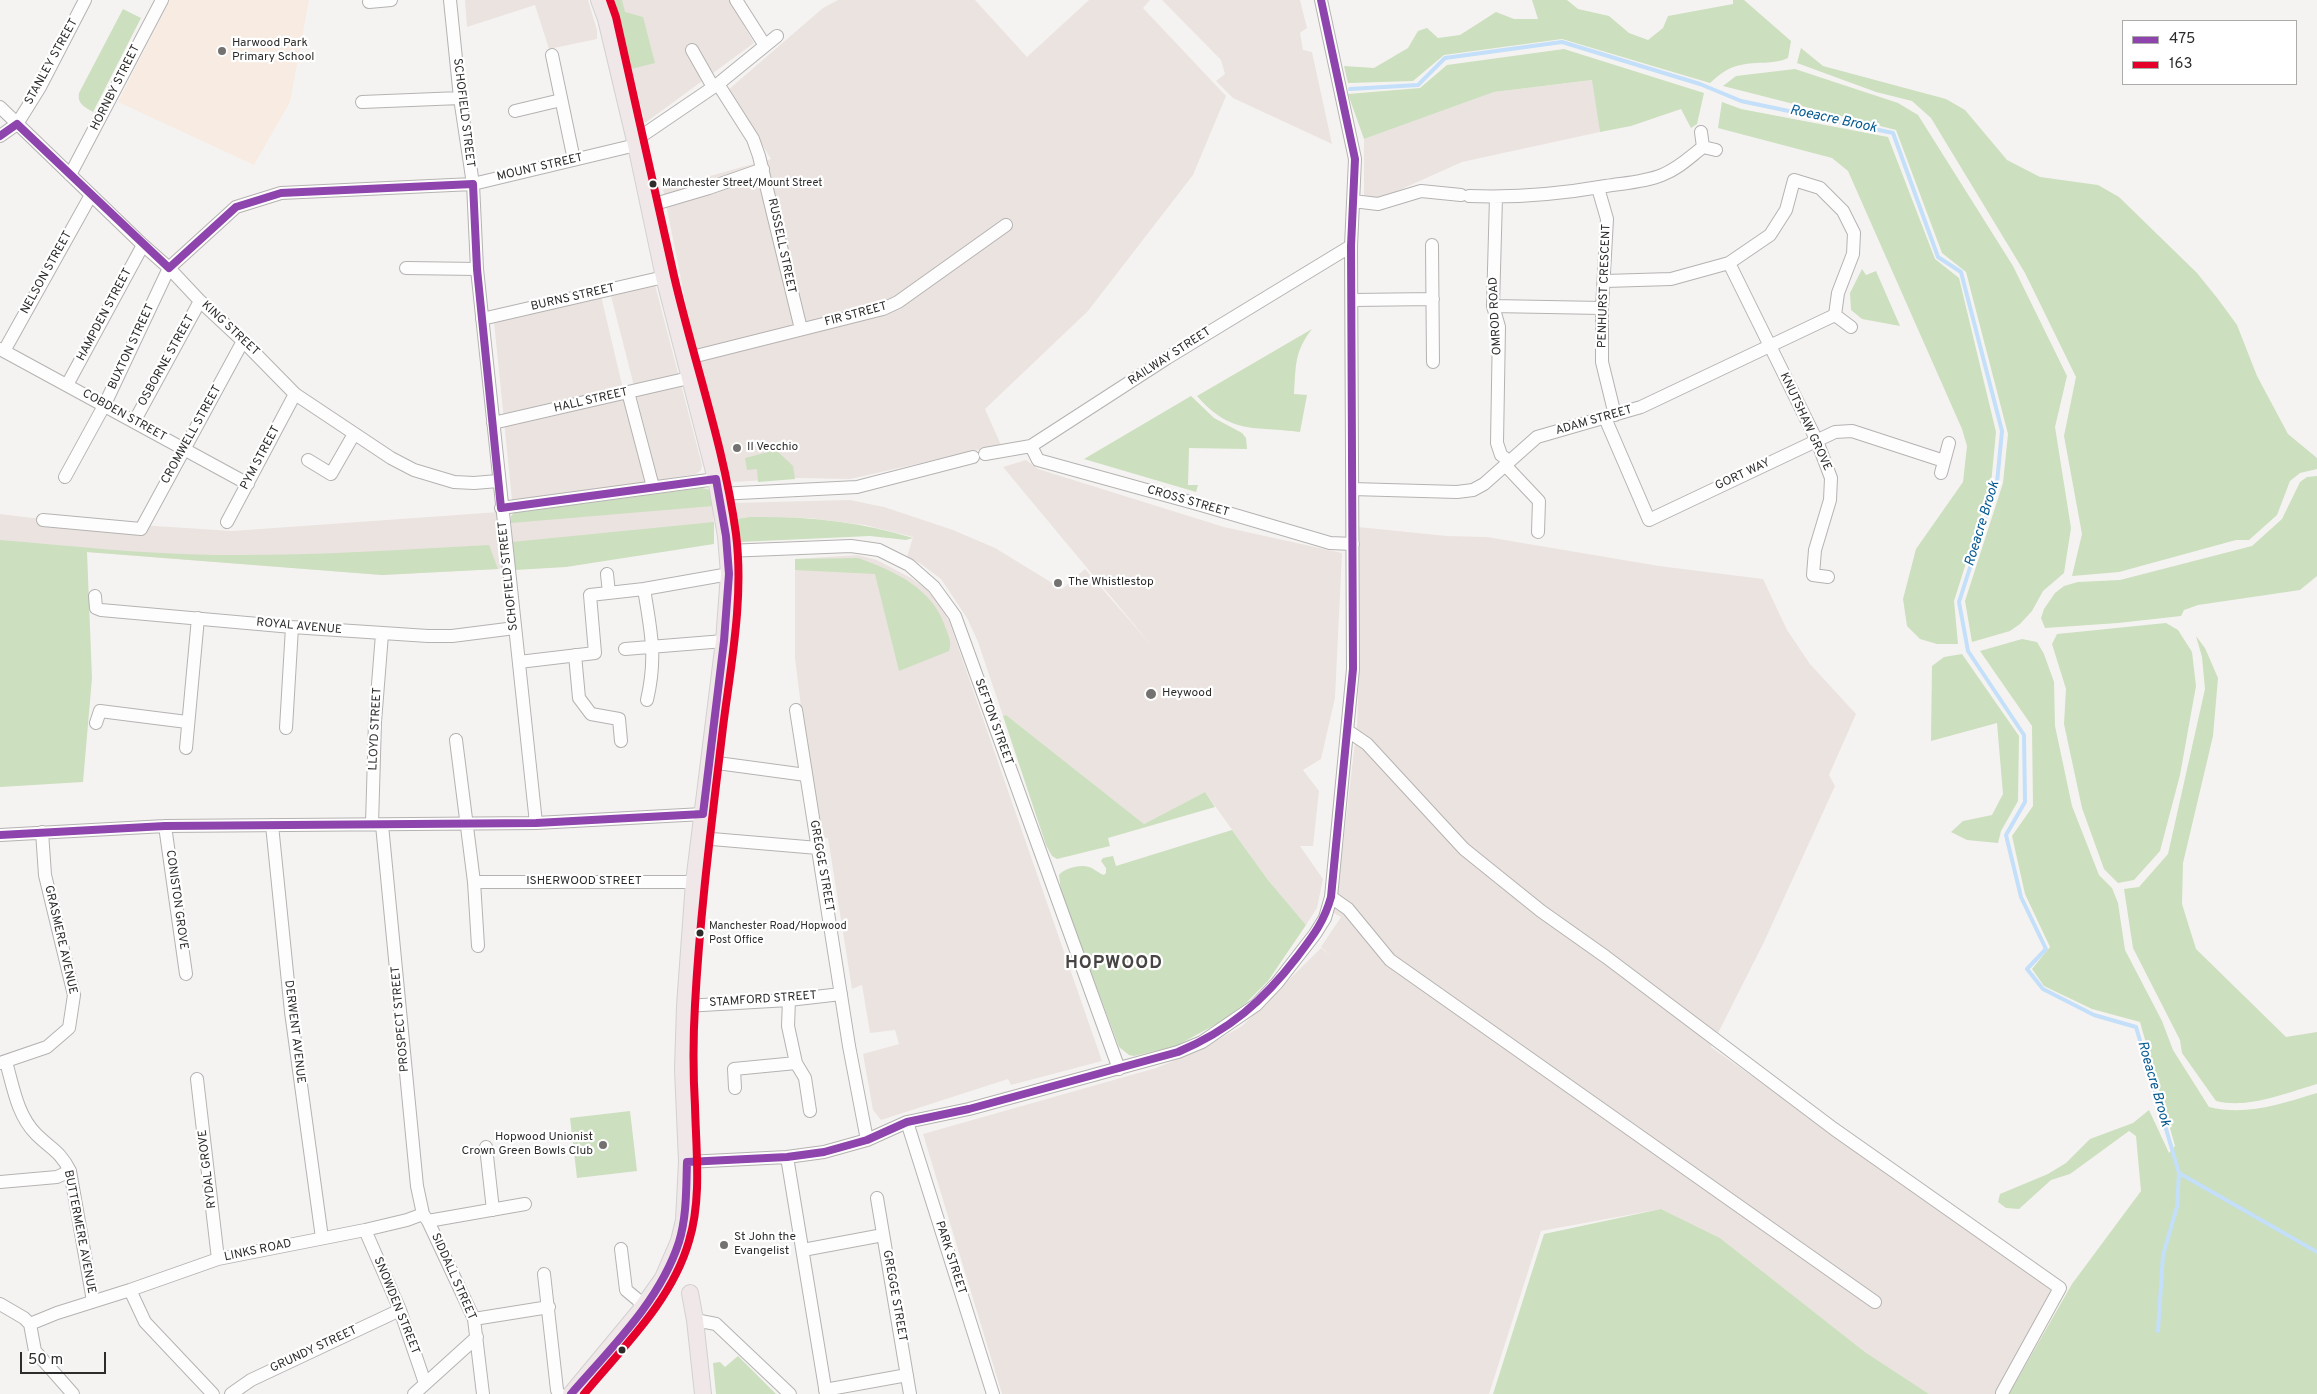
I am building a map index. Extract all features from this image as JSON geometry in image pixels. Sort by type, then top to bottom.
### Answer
[{"type":"main road","points":[[571,1394],[644,1305],[663,1278],[673,1259],[684,1220],[686,1162],[683,1070],[685,1006],[694,882],[724,642],[728,574],[726,543],[718,490],[664,277],[635,141],[606,19],[599,0]]},
{"type":"main road","points":[[690,1293],[695,1320],[703,1394]]},
{"type":"street","name":"STANLEY STREET","points":[[17,124],[40,87],[85,0]]},
{"type":"street","name":"HORNBY STREET","points":[[70,175],[162,0]]},
{"type":"street","points":[[369,2],[390,0]]},
{"type":"street","name":"SCHOFIELD STREET","points":[[450,0],[460,98],[473,184],[477,269],[492,423],[536,823]]},
{"type":"street","points":[[736,0],[764,44]]},
{"type":"street","points":[[686,1162],[787,1157],[824,1152],[867,1140],[907,1122],[984,1105],[1178,1052],[1202,1042],[1256,1005],[1277,983],[1318,929],[1331,897],[1353,669],[1351,246],[1355,159],[1321,0]]},
{"type":"street","name":"MOUNT STREET","points":[[169,268],[236,207],[281,193],[473,184],[574,160],[635,141],[715,85],[776,36]]},
{"type":"street","name":"RUSSELL STREET","points":[[692,50],[752,139],[763,169],[788,284],[801,329]]},
{"type":"street","points":[[552,55],[574,160]]},
{"type":"street","points":[[362,102],[460,98]]},
{"type":"street","points":[[515,111],[561,100]]},
{"type":"street","name":"KING STREET","points":[[0,107],[143,246],[169,268],[200,301],[244,341],[296,394],[391,458],[414,470],[454,482],[498,481]]},
{"type":"street","points":[[0,136],[17,124]]},
{"type":"street","points":[[1353,202],[1378,204],[1421,191],[1496,197],[1546,195],[1640,181],[1664,175],[1709,148],[1701,132]]},
{"type":"street","points":[[648,206],[763,169]]},
{"type":"street","points":[[1604,281],[1671,279],[1729,263],[1770,235],[1786,210],[1794,180],[1820,188],[1843,211],[1854,233],[1853,254],[1838,293],[1834,315],[1851,327]]},
{"type":"street","name":"PENHURST CRESCENT","points":[[1598,188],[1607,219],[1602,308],[1602,362],[1610,416]]},
{"type":"street","name":"NELSON STREET","points":[[2,350],[91,195]]},
{"type":"street","name":"OMROD ROAD","points":[[1496,197],[1493,306],[1499,327],[1497,443],[1501,455],[1539,501],[1538,532]]},
{"type":"street","name":"FIR STREET","points":[[684,359],[883,309],[898,302],[1006,224]]},
{"type":"street","points":[[1432,245],[1433,362]]},
{"type":"street","name":"HAMPDEN STREET","points":[[68,385],[143,246]]},
{"type":"street","name":"RAILWAY STREET","points":[[501,508],[653,487],[718,490],[856,488],[979,456],[1031,446],[1167,358],[1351,246]]},
{"type":"street","name":"KNUTSHAW GROVE","points":[[1729,263],[1816,441],[1831,478],[1830,500],[1816,550],[1813,575],[1828,577]]},
{"type":"street","name":"BUXTON STREET","points":[[64,477],[105,404],[169,268]]},
{"type":"street","points":[[406,268],[477,269]]},
{"type":"street","name":"BURNS STREET","points":[[482,319],[664,277]]},
{"type":"street","points":[[1352,300],[1433,299]]},
{"type":"street","name":"OSBORNE STREET","points":[[134,422],[200,301]]},
{"type":"street","points":[[1493,306],[1602,308]]},
{"type":"street","name":"ADAM STREET","points":[[1352,489],[1457,492],[1473,490],[1484,484],[1536,437],[1641,408],[1834,315]]},
{"type":"street","name":"CROMWELL STREET","points":[[43,520],[140,529],[244,341]]},
{"type":"street","name":"COBDEN STREET","points":[[2,350],[105,404],[134,422],[248,484]]},
{"type":"street","name":"HALL STREET","points":[[492,423],[689,378]]},
{"type":"street","points":[[628,392],[653,487]]},
{"type":"street","name":"PYM STREET","points":[[228,522],[296,394]]},
{"type":"street","name":"GORT WAY","points":[[1610,416],[1649,520],[1835,432],[1852,431],[1942,467],[1949,443]]},
{"type":"street","points":[[308,460],[331,474],[354,434]]},
{"type":"street","name":"CROSS STREET","points":[[1031,446],[1038,460],[1201,505],[1330,544],[1353,544]]},
{"type":"street","name":"SEFTON STREET","points":[[726,543],[850,546],[879,550],[909,565],[934,587],[955,616],[1119,1069]]},
{"type":"street","points":[[607,574],[609,593]]},
{"type":"street","points":[[519,662],[601,652],[590,595],[644,589],[728,574]]},
{"type":"street","points":[[644,589],[654,648],[652,678],[647,700]]},
{"type":"street","name":"ROYAL AVENUE","points":[[95,596],[94,604],[96,608],[101,610],[382,634],[452,636],[515,628]]},
{"type":"street","points":[[186,748],[198,618]]},
{"type":"street","points":[[286,728],[292,627]]},
{"type":"street","name":"LLOYD STREET","points":[[377,824],[375,722],[382,634]]},
{"type":"street","points":[[625,649],[724,642]]},
{"type":"street","points":[[575,655],[579,698],[591,714],[618,719],[621,741]]},
{"type":"street","name":"GREGGE STREET","points":[[796,710],[841,994],[867,1140]]},
{"type":"street","points":[[96,723],[100,711],[187,722]]},
{"type":"street","points":[[1348,731],[1367,744],[1464,849],[1541,911],[1606,957],[1834,1128],[2060,1288],[2002,1393]]},
{"type":"street","points":[[456,740],[474,882],[478,946]]},
{"type":"street","points":[[710,762],[806,775]]},
{"type":"street","points":[[0,835],[166,826],[536,823],[703,814]]},
{"type":"street","name":"PROSPECT STREET","points":[[377,824],[417,1186],[426,1217]]},
{"type":"street","name":"DERWENT AVENUE","points":[[272,825],[291,1012],[322,1238]]},
{"type":"street","name":"CONISTON GROVE","points":[[166,826],[186,974]]},
{"type":"street","name":"GRASMERE AVENUE","points":[[3,1063],[47,1047],[69,1028],[74,995],[45,875],[42,832]]},
{"type":"street","points":[[700,838],[818,848]]},
{"type":"street","name":"ISHERWOOD STREET","points":[[474,882],[694,882]]},
{"type":"street","points":[[1331,897],[1348,908],[1390,960],[1875,1302]]},
{"type":"street","name":"STAMFORD STREET","points":[[685,1006],[789,1000],[841,994]]},
{"type":"street","points":[[789,1000],[788,1026],[796,1063],[805,1078],[810,1111]]},
{"type":"street","name":"BUTTERMERE AVENUE","points":[[3,1063],[19,1108],[26,1121],[36,1134],[62,1156],[70,1171],[93,1301]]},
{"type":"street","points":[[735,1088],[734,1069],[796,1063]]},
{"type":"street","name":"RYDAL GROVE","points":[[197,1079],[218,1259]]},
{"type":"street","name":"PARK STREET","points":[[907,1122],[993,1394]]},
{"type":"street","points":[[486,1147],[493,1210]]},
{"type":"street","points":[[787,1157],[826,1392],[907,1376]]},
{"type":"street","points":[[0,1182],[57,1177],[70,1171]]},
{"type":"street","name":"GREGGE STREET","points":[[877,1198],[910,1394]]},
{"type":"street","name":"LINKS ROAD","points":[[30,1324],[218,1259],[407,1220],[493,1210],[525,1204]]},
{"type":"street","name":"SIDDALL STREET","points":[[426,1217],[474,1320],[483,1394]]},
{"type":"street","name":"SNOWDEN STREET","points":[[365,1230],[400,1310],[425,1383]]},
{"type":"street","points":[[803,1250],[883,1235]]},
{"type":"street","points":[[621,1249],[626,1290],[644,1305]]},
{"type":"street","points":[[544,1274],[557,1390],[560,1394]]},
{"type":"street","points":[[130,1290],[145,1322],[213,1394]]},
{"type":"street","points":[[0,1304],[24,1318],[30,1324],[35,1351],[73,1394]]},
{"type":"street","points":[[474,1320],[548,1307]]},
{"type":"street","name":"GRUNDY STREET","points":[[231,1394],[251,1380],[400,1310]]},
{"type":"street","points":[[695,1320],[716,1324],[790,1394]]},
{"type":"street","points":[[414,1394],[477,1337]]},
{"type":"shaded area","name":"Harwood Park Primary School","points":[[170,0],[309,0],[290,102],[254,165],[118,102]]},
{"type":"shaded area","points":[[465,0],[588,0],[597,30],[597,39],[549,49],[535,5],[467,27]]},
{"type":"shaded area","points":[[615,0],[729,0],[754,43],[645,123]]},
{"type":"shaded area","points":[[838,0],[975,0],[1027,57],[1089,0],[1150,0],[1143,8],[1226,96],[1193,175],[1088,311],[985,409],[1001,445],[850,479],[797,478],[734,482],[729,478],[695,350],[663,189],[771,159],[728,90],[823,8]]},
{"type":"shaded area","points":[[1162,0],[1300,0],[1307,28],[1300,33],[1303,50],[1312,52],[1332,144],[1233,98],[1216,81],[1225,74],[1221,60]]},
{"type":"shaded area","points":[[1593,80],[1600,132],[1462,162],[1384,197],[1373,199],[1364,195],[1364,139],[1494,92]]},
{"type":"shaded area","points":[[654,281],[702,465],[701,470],[696,474],[658,480],[610,292]]},
{"type":"shaded area","points":[[601,296],[646,486],[512,500],[494,322]]},
{"type":"shaded area","points":[[1026,460],[1038,469],[1224,527],[1342,553],[1335,698],[1321,759],[1303,770],[1319,791],[1313,846],[1300,846],[1323,879],[1317,908],[1306,925],[1268,880],[1205,792],[1144,824],[1006,715],[1003,716],[978,642],[967,618],[941,579],[921,564],[907,557],[913,537],[865,525],[809,518],[749,517],[731,520],[731,503],[850,500],[884,507],[953,530],[995,548],[1062,589],[1085,569],[1152,646],[1003,467]]},
{"type":"shaded area","points":[[701,488],[708,489],[713,506],[714,544],[512,542],[511,516],[514,513]]},
{"type":"shaded area","points":[[499,512],[506,567],[498,569],[382,575],[87,552],[86,555],[0,554],[0,514],[33,518],[232,531]]},
{"type":"shaded area","points":[[1358,527],[1447,536],[1487,537],[1659,566],[1763,579],[1787,630],[1810,664],[1856,714],[1829,775],[1835,786],[1764,942],[1711,1047],[2048,1287],[2054,1295],[1997,1394],[1929,1394],[1865,1352],[1720,1238],[1661,1209],[1541,1231],[1489,1394],[1002,1394],[923,1134],[1156,1068],[1200,1050],[1242,1026],[1321,948],[1331,956],[1321,947],[1341,917],[1332,912],[1337,897],[1357,724],[1359,669]]},
{"type":"shaded area","points":[[858,555],[877,560],[911,578],[925,588],[939,603],[949,621],[1102,1061],[1011,1085],[1008,1079],[881,1120],[873,1110],[863,1054],[899,1044],[895,1030],[870,1033],[862,985],[852,989],[828,838],[823,838],[807,755],[795,658],[795,559]]},
{"type":"green space","points":[[615,0],[622,0],[625,12],[643,17],[655,63],[631,69]]},
{"type":"green space","points":[[1532,0],[1567,0],[1578,9],[1609,16],[1629,33],[1648,40],[1663,28],[1668,16],[1733,4],[1733,0],[1744,0],[1791,41],[1788,58],[1736,66],[1724,72],[1710,83],[1562,39],[1444,55],[1413,81],[1348,83],[1344,66],[1374,68],[1408,48],[1418,31],[1427,28],[1438,38],[1460,35],[1496,12],[1514,19],[1538,19]]},
{"type":"green space","points":[[123,9],[141,18],[93,112],[80,103],[79,93]]},
{"type":"green space","points":[[1801,48],[1823,66],[1946,99],[1965,110],[2007,160],[2040,177],[2098,185],[2119,197],[2197,273],[2237,325],[2257,376],[2288,434],[2317,458],[2317,469],[2300,473],[2290,481],[2277,515],[2249,540],[2236,540],[2119,572],[2072,576],[2082,534],[2064,436],[2076,377],[2025,273],[1931,118],[1912,101],[1876,92],[1797,63]]},
{"type":"green space","points":[[1564,49],[1704,93],[1697,124],[1691,128],[1681,109],[1631,126],[1600,132],[1592,80],[1494,92],[1364,139],[1348,94],[1420,88],[1447,65]]},
{"type":"green space","points":[[1795,69],[1898,103],[1918,115],[2013,266],[2067,376],[2055,427],[2071,528],[2064,573],[2043,591],[2032,611],[2020,624],[2010,631],[1972,642],[1965,601],[2003,483],[2008,434],[1966,272],[1942,253],[1896,130],[1723,86],[1736,76]]},
{"type":"green space","points":[[1722,102],[1741,109],[1888,137],[1935,259],[1959,278],[1996,432],[1991,484],[1954,601],[1958,644],[1937,644],[1920,639],[1907,626],[1903,599],[1916,549],[1963,482],[1967,446],[1962,429],[1848,171],[1832,158],[1718,128]]},
{"type":"green space","points":[[1862,269],[1866,275],[1876,271],[1900,326],[1862,319],[1851,310],[1850,293]]},
{"type":"green space","points":[[1312,329],[1299,352],[1296,367],[1294,394],[1307,395],[1300,432],[1256,428],[1232,423],[1209,408],[1197,396]]},
{"type":"green space","points":[[1191,396],[1214,418],[1242,433],[1246,438],[1247,449],[1189,448],[1188,485],[1198,485],[1196,492],[1084,459]]},
{"type":"green space","points":[[776,450],[793,466],[795,479],[758,482],[757,469],[747,470],[745,458]]},
{"type":"green space","points":[[2317,476],[2317,576],[2300,590],[2198,605],[2184,610],[2181,616],[2045,628],[2041,618],[2044,609],[2055,593],[2064,586],[2078,582],[2120,580],[2252,546],[2282,519],[2300,482],[2307,477]]},
{"type":"green space","points":[[701,488],[708,489],[712,495],[713,506],[511,523],[511,516],[514,513]]},
{"type":"green space","points":[[749,517],[791,517],[832,521],[872,527],[913,538],[906,540],[870,536],[739,542],[733,534],[731,520]]},
{"type":"green space","points":[[714,522],[714,544],[566,567],[515,570],[512,542]]},
{"type":"green space","points":[[0,540],[135,551],[216,555],[318,554],[489,545],[498,569],[382,575],[87,552],[92,678],[83,782],[0,787]]},
{"type":"green space","points":[[858,558],[886,569],[923,592],[940,615],[950,640],[949,651],[899,671],[875,574],[795,570],[795,559]]},
{"type":"green space","points":[[2166,623],[2178,630],[2192,652],[2196,686],[2180,775],[2160,851],[2134,880],[2118,883],[2104,869],[2082,808],[2064,724],[2066,689],[2052,644],[2057,634]]},
{"type":"green space","points":[[2196,636],[2205,648],[2218,678],[2213,736],[2183,863],[2182,904],[2196,949],[2286,1037],[2317,1032],[2317,1084],[2254,1102],[2228,1103],[2216,1101],[2182,1053],[2180,1040],[2133,948],[2124,889],[2139,887],[2168,854],[2205,689],[2202,657]]},
{"type":"green space","points":[[2022,639],[2037,642],[2044,654],[2054,682],[2055,726],[2072,806],[2099,875],[2112,888],[2118,903],[2125,950],[2162,1021],[2173,1050],[2209,1107],[2236,1110],[2263,1108],[2317,1093],[2317,1394],[2009,1394],[2072,1284],[2141,1191],[2136,1136],[2129,1131],[2070,1174],[2051,1180],[2019,1209],[2006,1208],[1998,1202],[2000,1194],[2048,1174],[2066,1163],[2090,1139],[2133,1123],[2149,1110],[2169,1153],[2175,1146],[2140,1022],[2092,1009],[2044,986],[2032,969],[2050,947],[2025,894],[2012,836],[2033,806],[2032,726],[1980,651]]},
{"type":"green space","points":[[1962,654],[2019,736],[2018,801],[2001,831],[1998,843],[1967,840],[1951,832],[1963,821],[1992,815],[2003,794],[1997,723],[1931,741],[1932,666],[1944,657]]},
{"type":"green space","points":[[1006,715],[1144,824],[1205,792],[1215,807],[1108,838],[1110,846],[1057,859],[1052,856],[1046,845],[1003,716]]},
{"type":"green space","points":[[1232,830],[1268,880],[1306,925],[1268,981],[1246,1003],[1222,1021],[1176,1046],[1134,1056],[1129,1055],[1119,1047],[1061,892],[1059,875],[1077,866],[1085,866],[1104,875],[1106,868],[1101,861],[1103,858],[1113,856],[1116,866]]},
{"type":"green space","name":"Hopwood Unionist Crown Green Bowls Club","points":[[630,1111],[637,1171],[577,1178],[570,1118]]},
{"type":"green space","points":[[1661,1209],[1720,1238],[1865,1352],[1929,1394],[1493,1394],[1544,1234]]},
{"type":"green space","points":[[738,1356],[776,1394],[716,1394],[713,1363],[720,1362],[725,1367]]},
{"type":"waterway","name":"Roeacre Brook","points":[[1350,89],[1418,85],[1445,58],[1562,42],[1700,84],[1741,101],[1893,133],[1938,257],[1961,272],[2002,431],[1997,483],[1959,602],[1968,651],[2024,735],[2025,802],[2006,835],[2021,897],[2046,949],[2027,969],[2043,989],[2094,1015],[2136,1027],[2179,1173],[2317,1252]]},
{"type":"waterway","points":[[2158,1331],[2163,1255],[2177,1207],[2179,1173]]},
{"type":"transit line","name":"163","points":[[584,1394],[644,1323],[671,1284],[681,1263],[693,1225],[697,1191],[694,1081],[694,1018],[697,970],[703,901],[738,607],[738,558],[731,501],[674,276],[616,17],[610,0]]},
{"type":"transit line","name":"475","points":[[571,1394],[633,1323],[660,1284],[671,1264],[679,1242],[683,1222],[686,1202],[687,1162],[787,1157],[824,1152],[867,1140],[907,1122],[969,1109],[1178,1052],[1230,1024],[1258,1001],[1297,957],[1321,921],[1331,897],[1353,669],[1351,246],[1355,159],[1321,0]]},
{"type":"transit line","name":"475","points":[[0,136],[17,124],[169,268],[236,207],[281,193],[473,184],[477,269],[501,508],[716,479],[726,536],[729,574],[724,641],[703,814],[536,823],[165,826],[0,835]]},
{"type":"place","name":"Harwood Park Primary School","points":[[222,51]]},
{"type":"place","name":"Manchester Street/Mount Street","points":[[653,184]]},
{"type":"place","name":"Il Vecchio","points":[[737,448]]},
{"type":"place","name":"The Whistlestop","points":[[1058,583]]},
{"type":"place","name":"Heywood","points":[[1151,694]]},
{"type":"place","name":"Manchester Road/Hopwood Post Office","points":[[700,933]]},
{"type":"place","name":"Hopwood Unionist Crown Green Bowls Club","points":[[603,1145]]},
{"type":"place","name":"St John the Evangelist","points":[[724,1245]]},
{"type":"district","name":"HOPWOOD","points":[[1114,964]]}]
